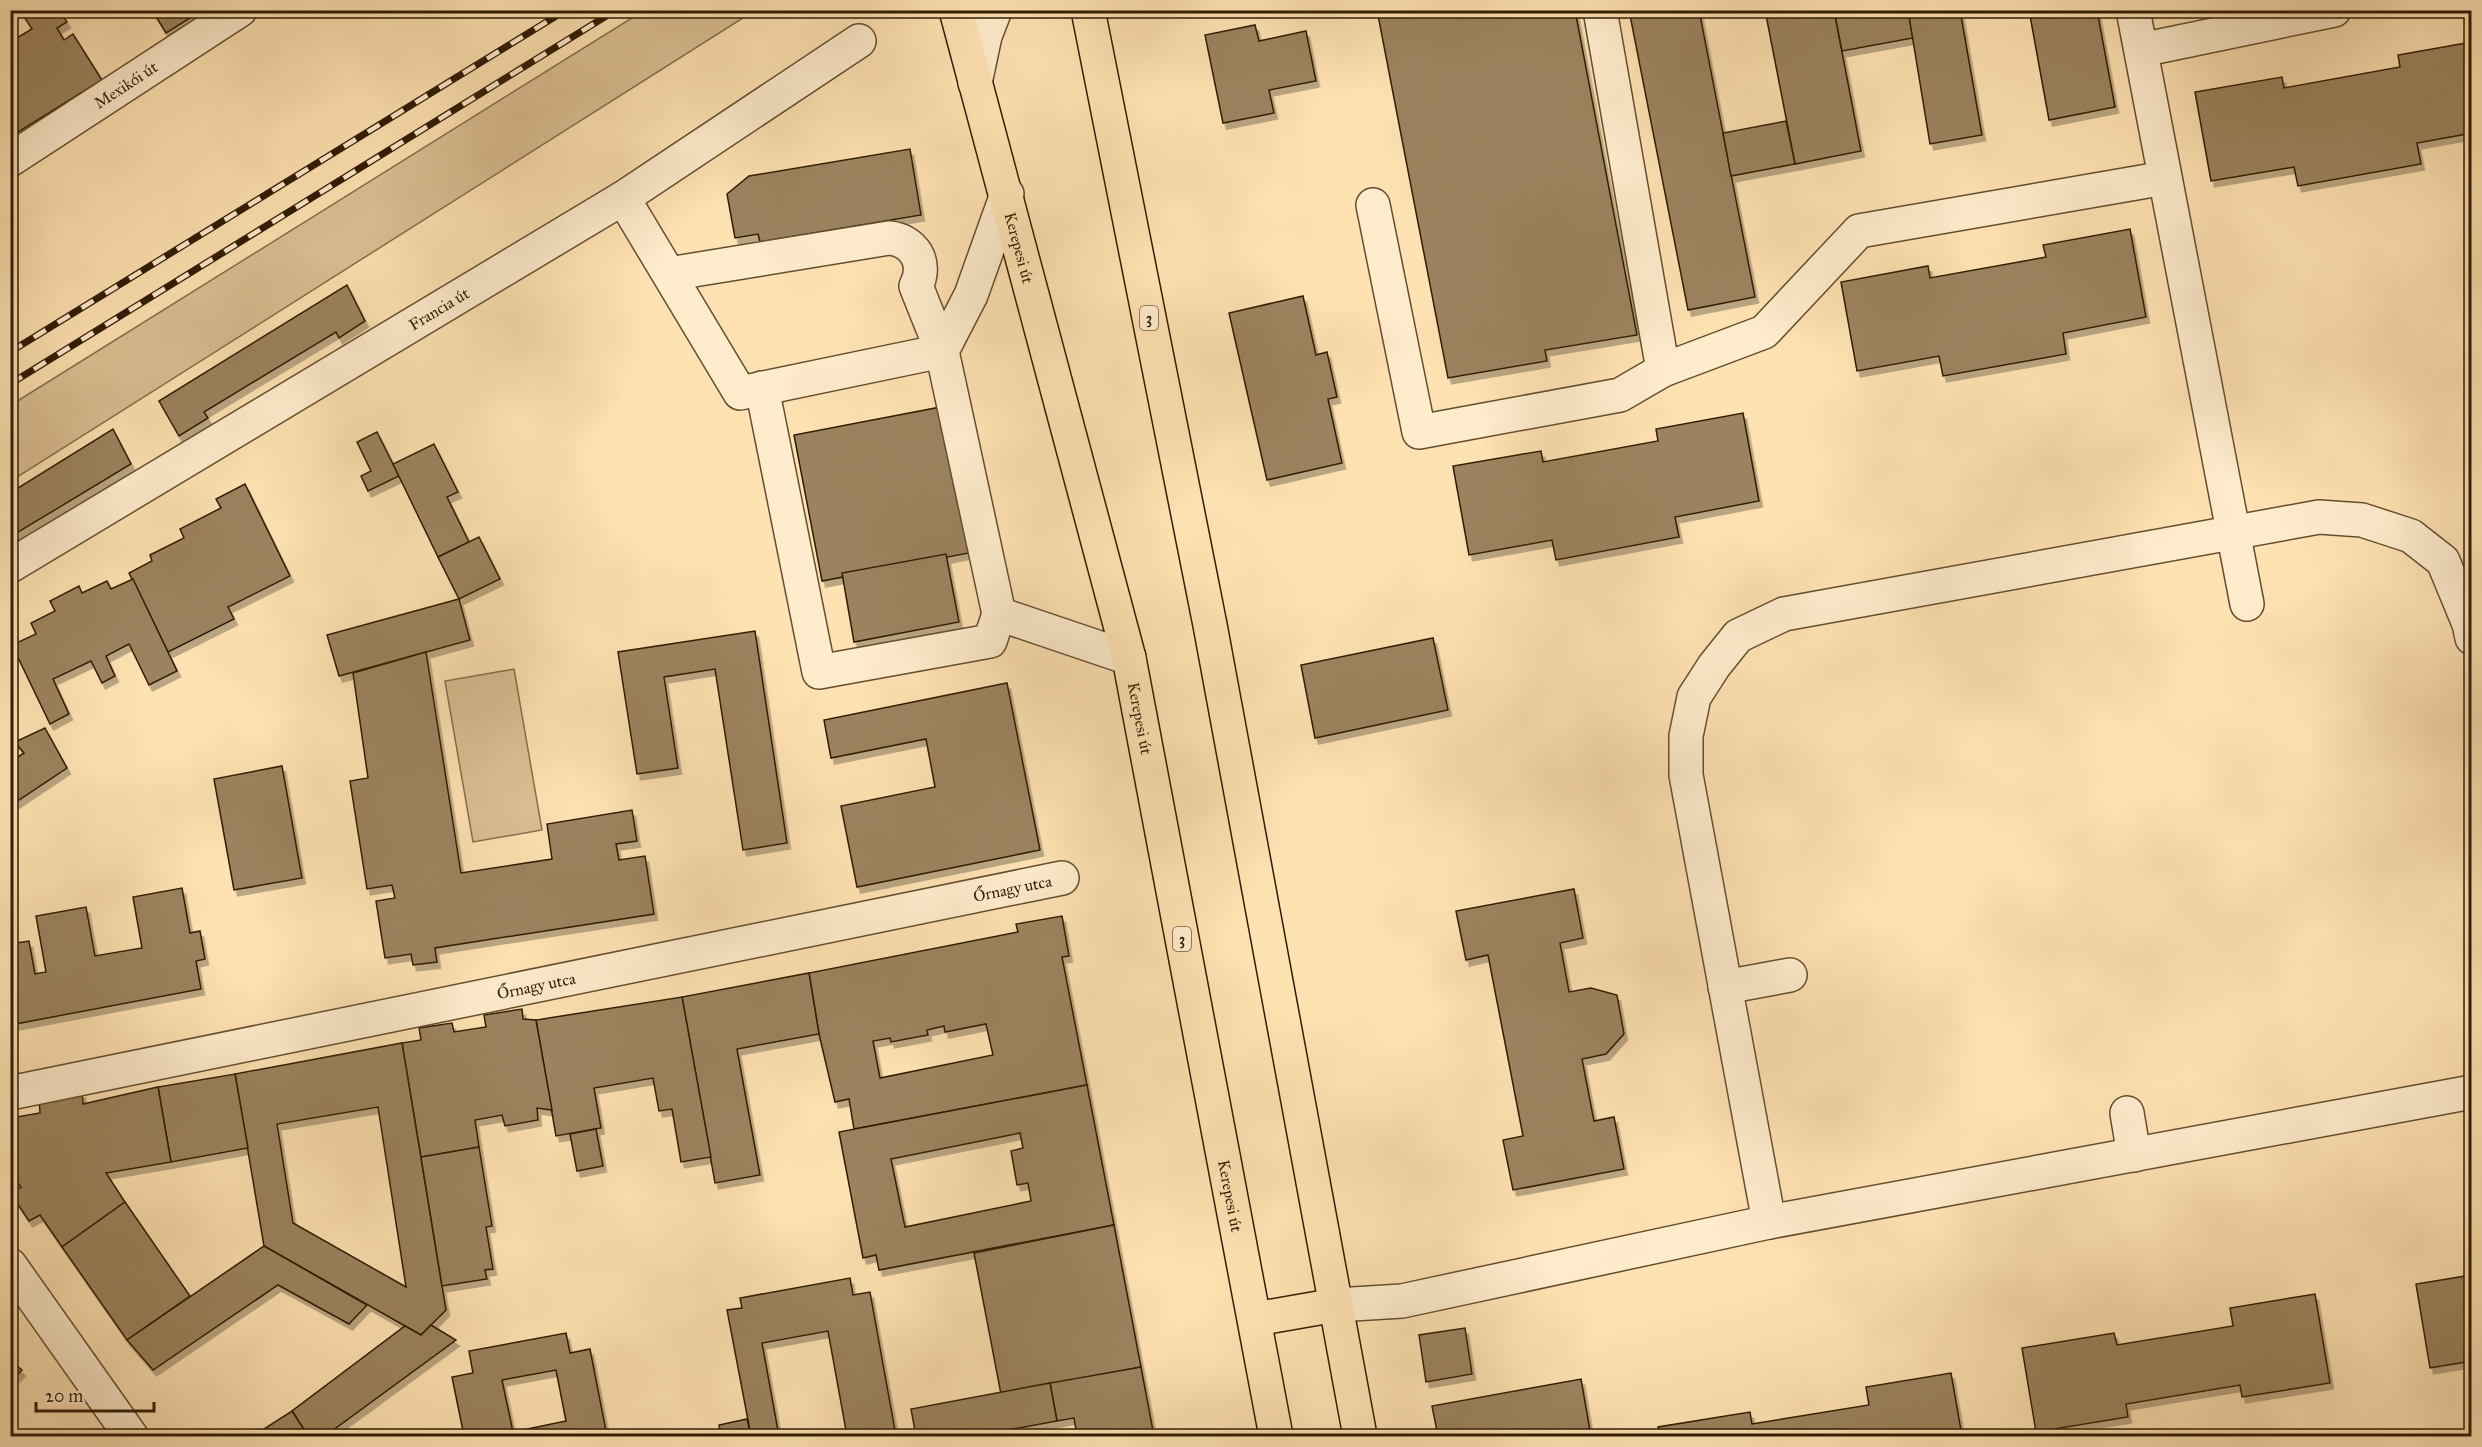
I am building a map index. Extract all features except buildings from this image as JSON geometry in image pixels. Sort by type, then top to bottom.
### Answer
[{"type":"main road","name":"Kerepesi út","points":[[956,10],[1007,194],[1129,658],[1276,1437]]},
{"type":"main road","name":"3","points":[[1088,10],[1210,625],[1360,1437]]},
{"type":"main road","points":[[1255,1319],[1335,1305]]},
{"type":"street","name":"Mexikói út","points":[[10,160],[240,10]]},
{"type":"street","points":[[975,83],[985,36],[994,10]]},
{"type":"street","points":[[1600,10],[1663,370]]},
{"type":"street","points":[[2133,10],[2247,604]]},
{"type":"street","points":[[2141,50],[2334,10]]},
{"type":"street","name":"Francia út","points":[[10,566],[623,198],[859,41]]},
{"type":"street","points":[[1373,205],[1419,432],[1620,395],[1663,370],[1764,332],[1859,231],[2165,178]]},
{"type":"street","points":[[942,351],[971,296],[1007,194]]},
{"type":"street","points":[[623,198],[740,393],[942,351]]},
{"type":"street","points":[[669,274],[877,240],[898,239],[911,245],[920,260],[922,270],[916,286],[942,351],[999,614],[990,640],[819,672],[762,388]]},
{"type":"street","points":[[1769,1222],[1686,775],[1686,735],[1694,697],[1714,666],[1738,636],[1784,614],[2319,517],[2362,520],[2411,536],[2443,561],[2469,624],[2472,638]]},
{"type":"street","points":[[999,614],[1129,658]]},
{"type":"street","name":"Őrnagy utca","points":[[10,1093],[1062,878]]},
{"type":"street","points":[[1725,987],[1790,975]]},
{"type":"street","points":[[1335,1305],[1402,1301],[1769,1222],[2472,1092]]},
{"type":"street","points":[[2127,1113],[2134,1155]]},
{"type":"street","points":[[10,1265],[131,1437]]},
{"type":"shaded area","points":[[643,11],[754,11],[11,481],[11,405]]},
{"type":"shaded area","points":[[514,669],[542,830],[473,842],[445,681]]},
{"type":"railway","points":[[10,352],[566,10]]},
{"type":"railway","points":[[10,384],[616,10]]}]
